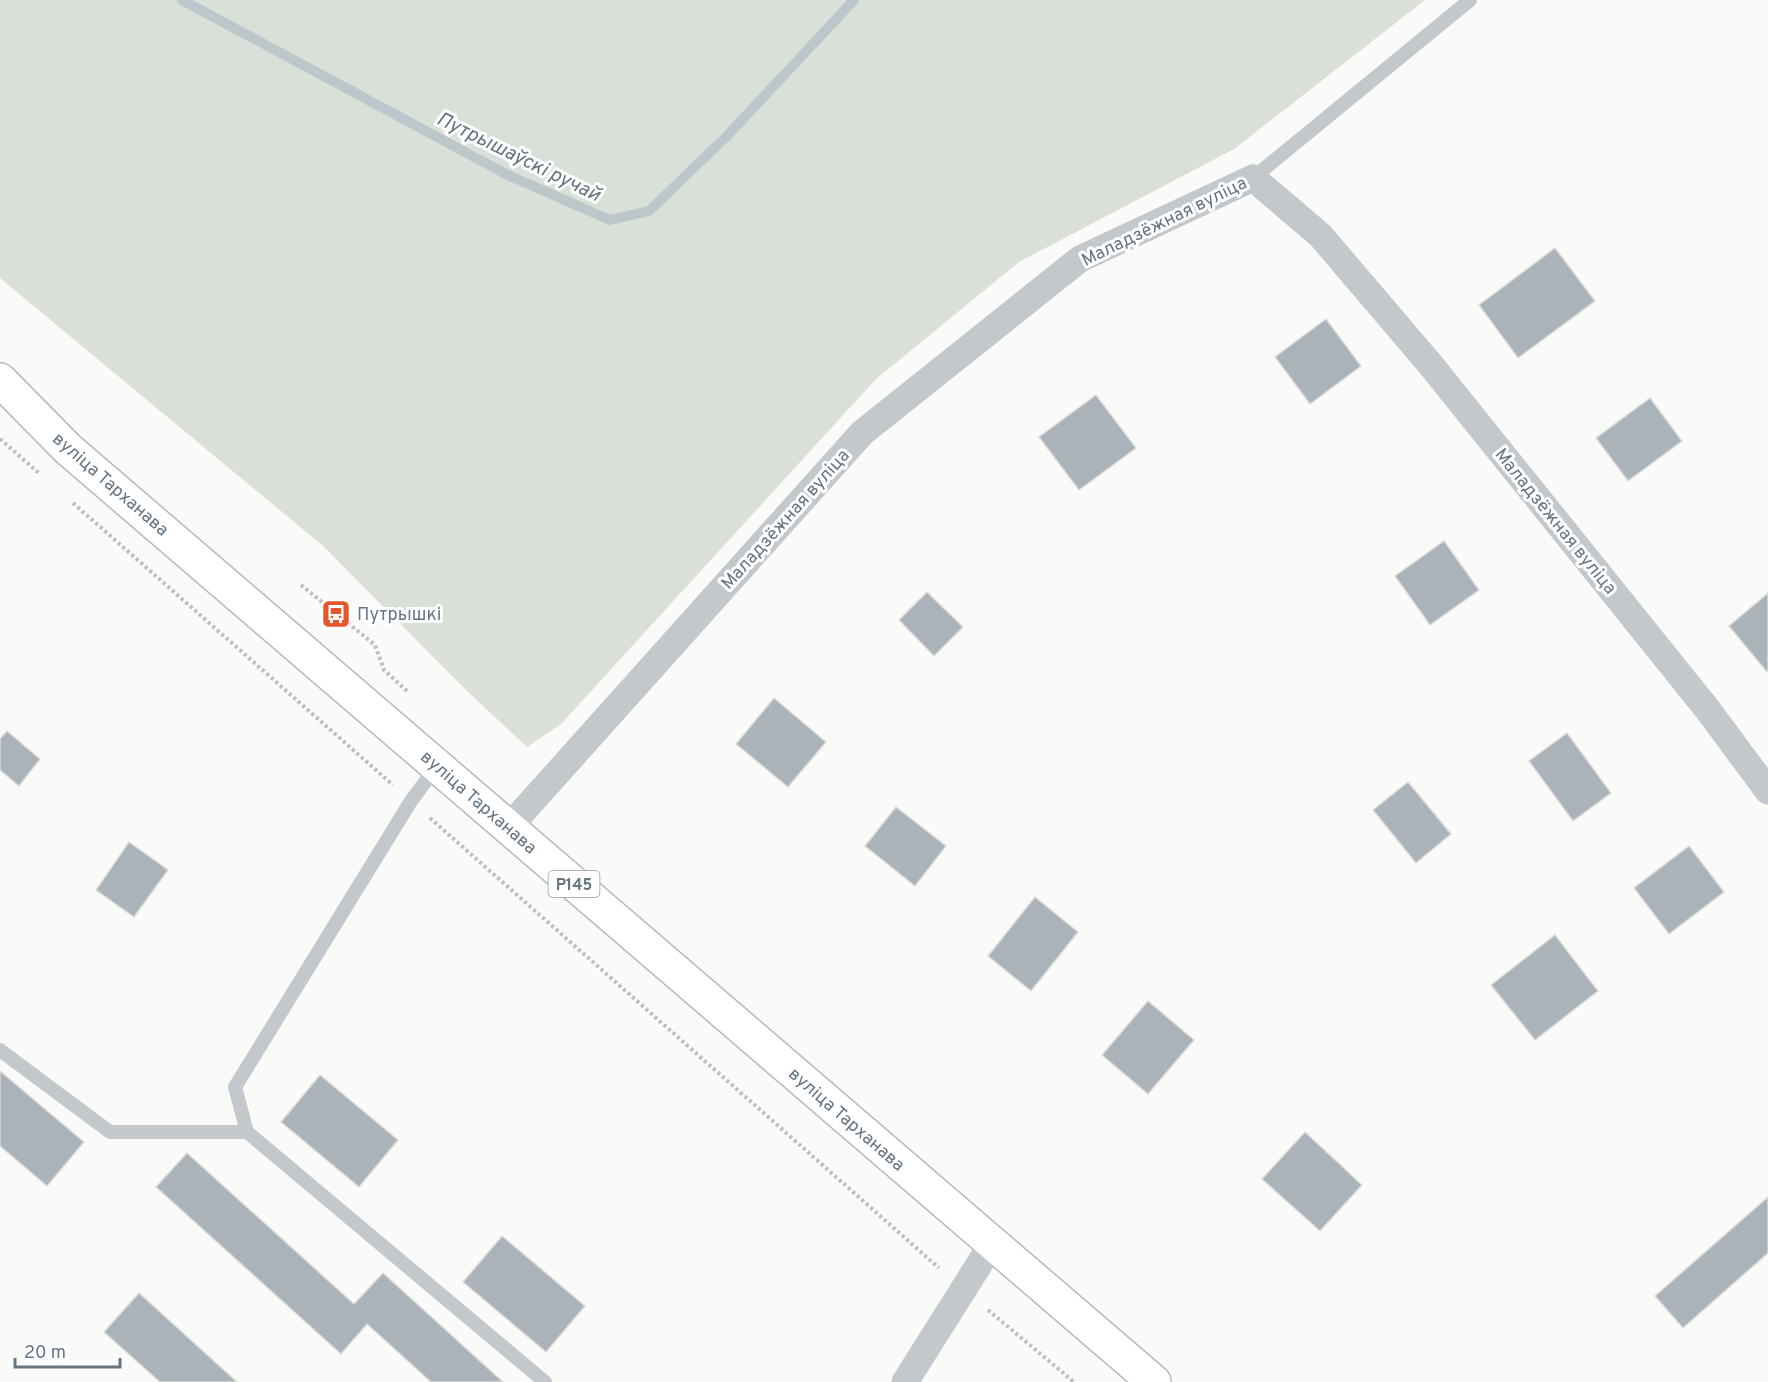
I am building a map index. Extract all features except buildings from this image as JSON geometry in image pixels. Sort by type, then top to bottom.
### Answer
[{"type":"main road","name":"вуліца Тарханава","points":[[0,380],[68,448],[1154,1382]]},
{"type":"street","name":"Маладзёжная вуліца","points":[[508,828],[862,433],[1080,259],[1253,178],[1320,235],[1430,364],[1708,710],[1768,791]]},
{"type":"street","points":[[905,1382],[992,1244]]},
{"type":"lane","points":[[1253,178],[1470,0]]},
{"type":"lane","points":[[437,766],[411,801],[235,1087],[247,1132],[545,1382]]},
{"type":"lane","points":[[0,1050],[110,1132],[247,1132]]},
{"type":"path","points":[[0,439],[45,478]]},
{"type":"path","points":[[71,501],[963,1290],[1074,1382]]},
{"type":"shaded area","points":[[0,0],[1425,0],[1234,149],[1019,262],[876,379],[561,724],[527,747],[467,691],[323,546],[0,278]]},
{"type":"waterway","name":"Путрышаўскі ручай","points":[[182,0],[508,175],[610,220],[649,211],[726,137],[854,0]]},
{"type":"place","name":"Путрышкі","points":[[336,614]]}]
